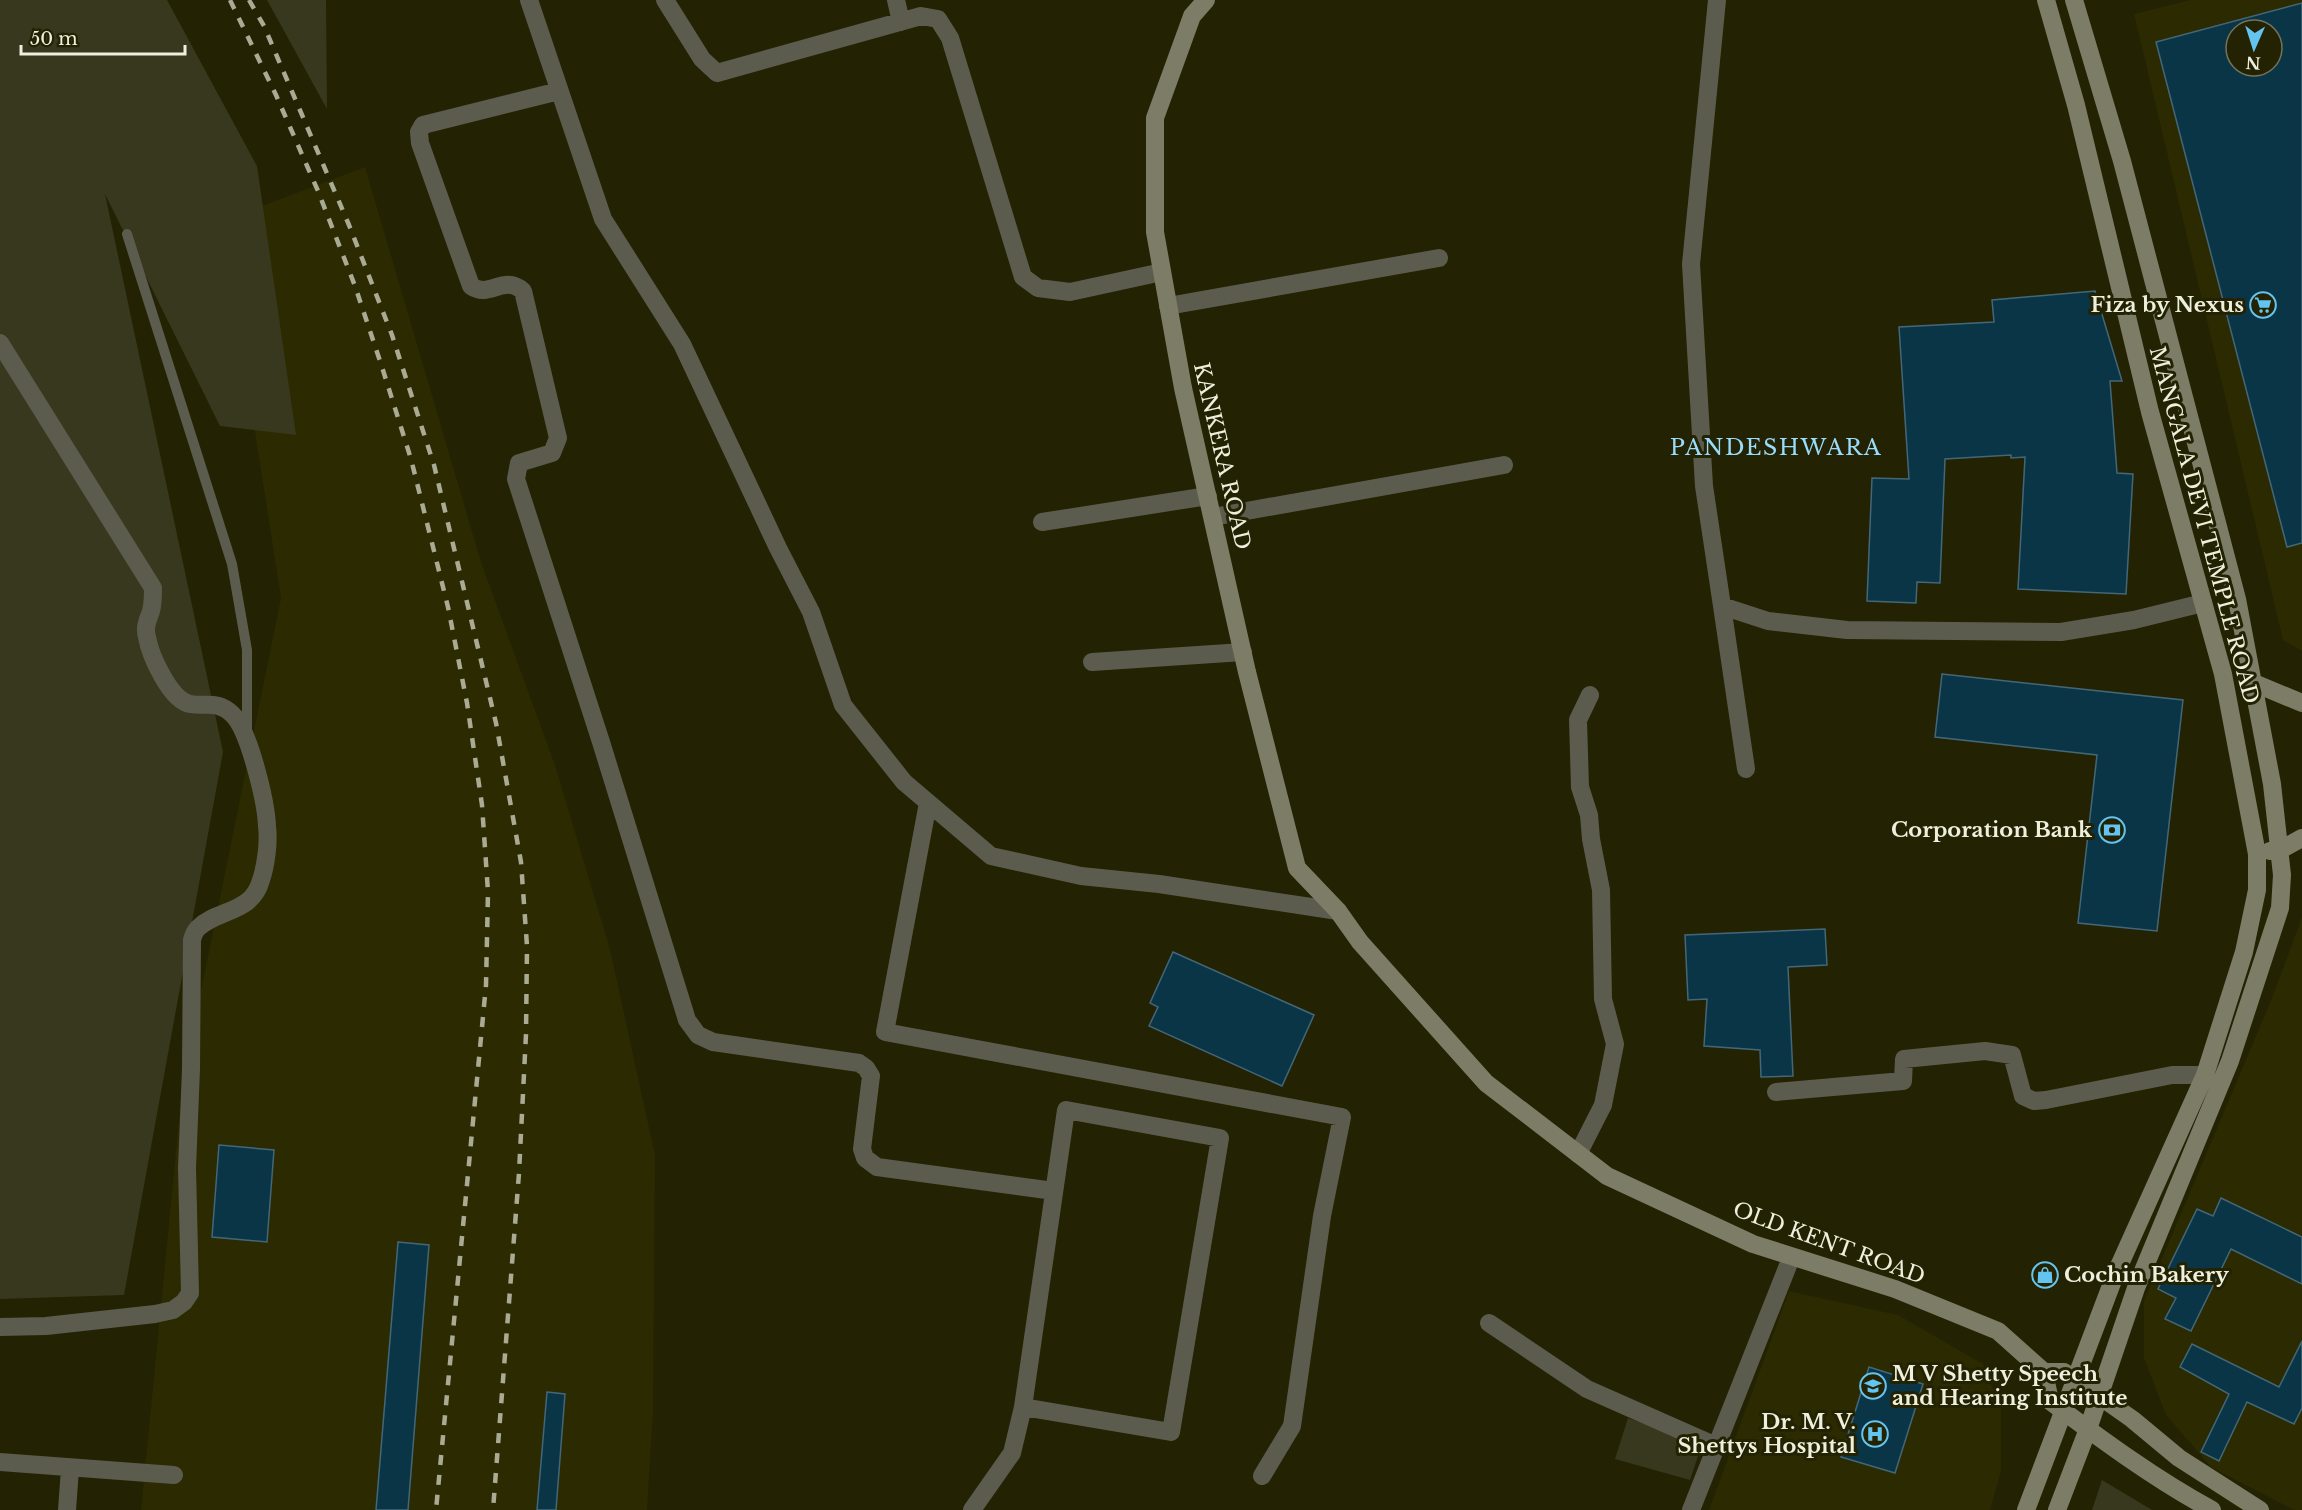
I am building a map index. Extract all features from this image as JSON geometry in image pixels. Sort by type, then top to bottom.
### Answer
[{"type":"main road","name":"KANKERA ROAD","points":[[1206,0],[1192,16],[1155,118],[1155,232],[1183,388],[1243,652],[1297,868],[1338,911]]},
{"type":"main road","name":"MANGALA DEVI TEMPLE ROAD","points":[[2026,1510],[2115,1275],[2205,1075],[2244,952],[2257,890],[2256,854],[2223,674],[2150,412],[2076,105],[2046,0]]},
{"type":"main road","name":"MANGALA DEVI TEMPLE ROAD","points":[[2057,1510],[2088,1430],[2136,1287],[2233,1050],[2280,908],[2282,875],[2272,784],[2237,599],[2122,161],[2074,0]]},
{"type":"main road","points":[[2254,683],[2302,703]]},
{"type":"main road","points":[[2256,854],[2280,850],[2302,838]]},
{"type":"main road","name":"OLD KENT ROAD","points":[[1338,911],[1360,942],[1486,1083],[1607,1176],[1753,1244],[1895,1289],[1998,1331],[2044,1372]]},
{"type":"main road","points":[[2212,1510],[2130,1460],[2050,1401],[2044,1372],[2064,1372],[2075,1378],[2180,1458],[2260,1510]]},
{"type":"street","points":[[529,0],[603,219],[682,344],[778,549],[811,612],[843,705],[904,782],[991,856],[1081,876],[1159,884],[1338,911]]},
{"type":"street","points":[[665,0],[702,59],[717,73],[921,16],[938,19],[950,38],[1023,277],[1038,288],[1070,292],[1162,272]]},
{"type":"street","points":[[896,0],[901,21]]},
{"type":"street","points":[[1717,0],[1691,264],[1704,486],[1746,769]]},
{"type":"street","points":[[559,91],[423,125],[419,132],[420,143],[471,286],[482,291],[507,284],[516,285],[523,291],[558,438],[552,453],[519,463],[516,479],[687,1020],[698,1035],[713,1042],[859,1063],[866,1068],[871,1076],[862,1149],[865,1158],[877,1167],[1054,1191]]},
{"type":"street","points":[[1168,306],[1439,258]]},
{"type":"street","points":[[0,343],[153,588],[152,610],[146,621],[147,637],[163,678],[177,698],[189,704],[204,703],[221,706],[234,715],[247,738],[268,828],[261,882],[254,895],[240,908],[197,929],[192,940],[191,1069],[187,1168],[190,1293],[184,1302],[173,1310],[155,1314],[46,1326],[0,1327]]},
{"type":"street","points":[[1213,518],[1504,465]]},
{"type":"street","points":[[1042,522],[1208,496]]},
{"type":"street","points":[[1722,606],[1768,621],[1846,630],[2061,632],[2134,620],[2203,603]]},
{"type":"street","points":[[1092,663],[1243,652]]},
{"type":"street","points":[[1578,1154],[1603,1105],[1615,1044],[1603,999],[1601,890],[1591,839],[1589,815],[1580,787],[1578,720],[1590,695]]},
{"type":"street","points":[[928,803],[885,1032],[1342,1117],[1322,1216],[1292,1426],[1262,1476]]},
{"type":"street","points":[[1776,1092],[1903,1081],[1904,1059],[1985,1051],[2012,1055],[2023,1096],[2034,1101],[2172,1075],[2205,1075]]},
{"type":"street","points":[[972,1510],[1012,1453],[1023,1407],[1066,1110],[1220,1138],[1171,1432],[1023,1407]]},
{"type":"street","points":[[1691,1510],[1791,1257]]},
{"type":"street","points":[[1489,1323],[1587,1389],[1716,1446]]},
{"type":"street","points":[[0,1462],[174,1475]]},
{"type":"street","points":[[67,1510],[70,1468]]},
{"type":"lane","points":[[127,234],[232,564],[247,650],[247,738]]},
{"type":"shaded area","points":[[0,0],[167,0],[257,166],[296,435],[220,426],[105,194],[223,752],[124,1295],[0,1299]]},
{"type":"shaded area","points":[[267,0],[326,0],[327,109]]},
{"type":"shaded area","name":"Fiza by Nexus","points":[[2190,0],[2302,0],[2302,651],[2283,640],[2134,14]]},
{"type":"shaded area","points":[[365,167],[481,562],[555,765],[610,949],[655,1155],[653,1412],[647,1510],[141,1510],[183,1079],[281,598],[222,221]]},
{"type":"shaded area","points":[[2302,917],[2302,1510],[2294,1510],[2211,1467],[2166,1415],[2144,1358],[2144,1301],[2272,998]]},
{"type":"shaded area","name":"M V Shetty Speech and Hearing Institute","points":[[1789,1291],[1898,1315],[1983,1364],[2001,1409],[2001,1471],[1990,1510],[1709,1510]]},
{"type":"shaded area","points":[[1628,1418],[1702,1444],[1690,1480],[1615,1459]]},
{"type":"shaded area","points":[[2102,1480],[2152,1510],[2092,1510]]},
{"type":"building","name":"Fiza by Nexus","points":[[2302,3],[2302,543],[2287,547],[2156,42],[2224,24],[2224,78],[2284,78],[2284,18],[2246,18]]},
{"type":"building","points":[[2095,291],[2122,381],[2110,381],[2117,473],[2133,474],[2126,594],[2018,589],[2025,457],[2011,458],[2011,455],[1945,459],[1940,583],[1917,582],[1916,603],[1867,601],[1872,478],[1909,479],[1899,327],[1994,322],[1992,300]]},
{"type":"building","points":[[1942,674],[2183,700],[2157,931],[2078,923],[2097,755],[1935,737]]},
{"type":"building","points":[[1825,929],[1827,965],[1788,967],[1793,1076],[1761,1077],[1760,1050],[1704,1046],[1707,999],[1688,1000],[1685,935]]},
{"type":"building","points":[[1173,952],[1314,1015],[1282,1086],[1149,1026],[1158,1007],[1150,1003]]},
{"type":"building","points":[[219,1145],[274,1150],[267,1242],[212,1237]]},
{"type":"building","points":[[2221,1198],[2302,1237],[2302,1284],[2231,1249],[2191,1331],[2165,1319],[2176,1298],[2158,1289],[2197,1209],[2213,1216]]},
{"type":"building","points":[[398,1242],[429,1245],[408,1510],[376,1510]]},
{"type":"building","points":[[2302,1341],[2302,1408],[2294,1424],[2247,1402],[2219,1461],[2201,1452],[2229,1394],[2180,1367],[2192,1344],[2279,1387]]},
{"type":"building","points":[[1869,1367],[1923,1384],[1895,1473],[1841,1457]]},
{"type":"building","points":[[547,1392],[565,1394],[556,1510],[537,1510]]},
{"type":"railway","points":[[230,0],[276,95],[318,191],[355,286],[411,459],[448,607],[467,703],[482,805],[488,892],[486,985],[436,1510]]},
{"type":"railway","points":[[249,0],[264,26],[349,225],[392,335],[434,465],[496,723],[521,862],[527,946],[526,1034],[519,1173],[493,1510]]},
{"type":"place","name":"Fiza by Nexus","points":[[2263,305]]},
{"type":"place","name":"Corporation Bank","points":[[2112,830]]},
{"type":"place","name":"Cochin Bakery","points":[[2045,1275]]},
{"type":"place","name":"M V Shetty Speech and Hearing Institute","points":[[1873,1386]]},
{"type":"place","name":"Dr. M. V. Shettys Hospital","points":[[1875,1434]]},
{"type":"district","name":"PANDESHWARA","points":[[1776,447]]}]
